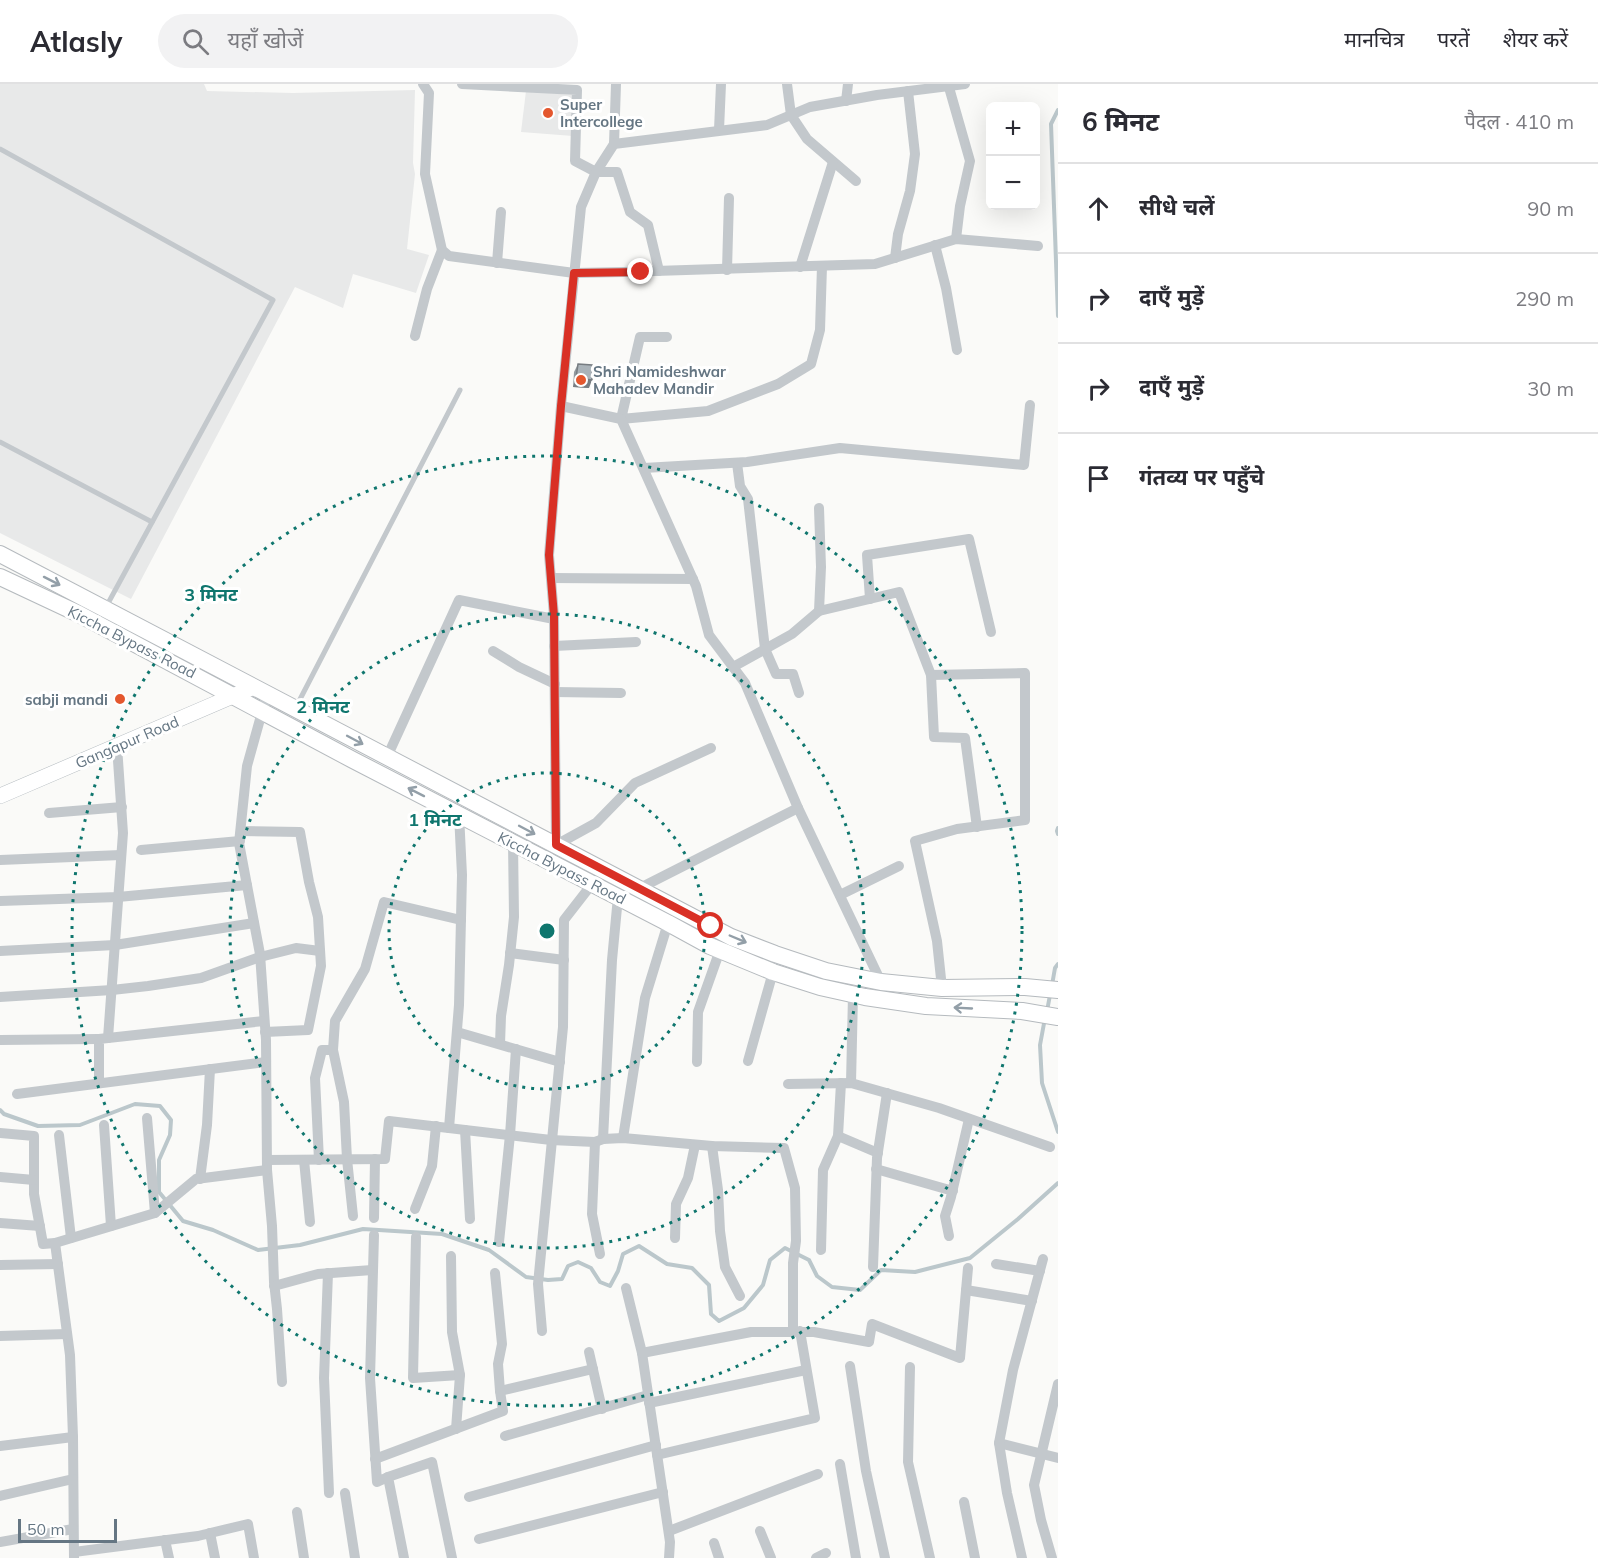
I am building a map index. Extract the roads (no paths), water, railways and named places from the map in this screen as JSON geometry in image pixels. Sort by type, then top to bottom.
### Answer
[{"type":"main road","points":[[0,554],[731,937],[826,971],[881,982],[942,988],[1025,987],[1058,990]]},
{"type":"main road","name":"Kiccha Bypass Road","points":[[0,577],[79,614],[261,712],[720,950],[778,974],[853,994],[926,1006],[1022,1011],[1058,1017]]},
{"type":"main road","points":[[201,678],[208,662]]},
{"type":"main road","points":[[286,724],[295,709]]},
{"type":"main road","points":[[459,814],[469,800]]},
{"type":"main road","points":[[548,861],[556,845]]},
{"type":"main road","points":[[778,974],[788,959]]},
{"type":"street","points":[[415,336],[427,289],[442,250],[425,174],[429,93],[423,84]]},
{"type":"street","points":[[464,84],[577,90],[575,161],[596,172],[617,172],[630,212],[648,225],[659,271]]},
{"type":"street","points":[[616,84],[614,144],[596,172],[582,207],[561,406],[549,555],[555,646],[556,845],[596,823],[635,783],[711,748]]},
{"type":"street","points":[[720,130],[721,84]]},
{"type":"street","points":[[788,84],[791,115],[807,139],[856,182]]},
{"type":"street","points":[[846,101],[848,84]]},
{"type":"street","points":[[614,144],[767,125],[810,107],[965,84]]},
{"type":"street","points":[[948,85],[970,161],[956,238]]},
{"type":"street","points":[[895,258],[898,234],[910,192],[915,154],[908,91]]},
{"type":"street","points":[[800,267],[833,162]]},
{"type":"street","points":[[727,270],[729,198]]},
{"type":"street","points":[[497,262],[501,212]]},
{"type":"street","points":[[442,250],[449,256],[574,273],[875,264],[956,238],[1038,246]]},
{"type":"street","points":[[935,245],[946,288],[957,350]]},
{"type":"street","points":[[561,406],[621,419],[708,411],[778,384],[811,364],[820,330],[822,266]]},
{"type":"street","points":[[667,337],[640,337],[621,419],[693,579],[709,635],[745,683],[798,808],[881,982]]},
{"type":"street","points":[[644,468],[737,463],[840,448],[1024,465],[1030,405]]},
{"type":"street","points":[[737,463],[740,486],[748,500],[765,649],[776,674],[793,674],[799,693]]},
{"type":"street","points":[[819,508],[821,567],[819,611]]},
{"type":"street","points":[[870,598],[867,555],[969,539],[991,632]]},
{"type":"street","points":[[551,578],[693,579]]},
{"type":"street","points":[[733,667],[792,634],[819,611],[899,592],[931,675],[934,737],[965,738],[977,827]]},
{"type":"street","points":[[387,757],[459,600],[554,619]]},
{"type":"street","points":[[555,646],[636,642]]},
{"type":"street","points":[[493,651],[555,688],[621,693]]},
{"type":"street","points":[[931,675],[1025,673],[1025,820],[957,830],[915,841],[937,941],[942,988]]},
{"type":"street","points":[[260,691],[261,712],[247,766],[240,836],[260,957],[265,1027],[267,1165],[282,1382]]},
{"type":"street","name":"Gangapur Road","points":[[0,796],[232,696],[260,691]]},
{"type":"street","points":[[99,1083],[112,990],[123,833],[117,746]]},
{"type":"street","points":[[49,813],[122,807]]},
{"type":"street","points":[[640,888],[798,808]]},
{"type":"street","points":[[449,1128],[457,1032],[461,920],[462,875],[459,814]]},
{"type":"street","points":[[0,1040],[104,1039],[265,1027],[308,1030],[321,966],[318,917],[300,832],[240,836],[141,850]]},
{"type":"street","points":[[500,1044],[501,1016],[514,917],[513,843]]},
{"type":"street","points":[[0,860],[121,855]]},
{"type":"street","points":[[840,895],[899,866]]},
{"type":"street","points":[[542,1331],[538,1284],[563,1027],[564,920],[592,884]]},
{"type":"street","points":[[0,901],[118,897],[247,885]]},
{"type":"street","points":[[600,1254],[592,1214],[618,897]]},
{"type":"street","points":[[353,1216],[346,1159],[344,1102],[333,1050],[334,1021],[365,969],[384,902],[461,920]]},
{"type":"street","points":[[0,951],[115,945],[254,923]]},
{"type":"street","points":[[623,1138],[645,998],[668,923]]},
{"type":"street","points":[[0,997],[112,990],[201,978],[260,957],[296,948],[320,951]]},
{"type":"street","points":[[697,1062],[698,1012],[720,950]]},
{"type":"street","points":[[510,953],[564,960]]},
{"type":"street","points":[[748,1061],[778,974]]},
{"type":"street","points":[[821,1250],[823,1170],[838,1136],[846,1083],[853,994]]},
{"type":"street","points":[[457,1032],[560,1062]]},
{"type":"street","points":[[500,1242],[516,1049]]},
{"type":"street","points":[[319,1160],[315,1078],[322,1050],[333,1050]]},
{"type":"street","points":[[17,1094],[266,1062]]},
{"type":"street","points":[[200,1179],[207,1125],[210,1069]]},
{"type":"street","points":[[788,1084],[846,1083],[969,1119],[1050,1147]]},
{"type":"street","points":[[873,1267],[876,1169],[887,1094]]},
{"type":"street","points":[[147,1118],[158,1211]]},
{"type":"street","points":[[949,1236],[945,1216],[969,1119]]},
{"type":"street","points":[[0,1133],[34,1136],[34,1194],[43,1244],[55,1243],[158,1211],[196,1179],[304,1160],[385,1159],[389,1121],[551,1140],[623,1138],[712,1146],[784,1148],[795,1188],[796,1241],[793,1263],[796,1331],[815,1418],[656,1450],[469,1497]]},
{"type":"street","points":[[104,1125],[111,1226]]},
{"type":"street","points":[[415,1209],[432,1166],[436,1126]]},
{"type":"street","points":[[465,1130],[470,1219]]},
{"type":"street","points":[[59,1135],[71,1238]]},
{"type":"street","points":[[838,1136],[878,1153]]},
{"type":"street","points":[[675,1238],[676,1204],[688,1178],[695,1144]]},
{"type":"street","points":[[712,1146],[725,1267],[740,1296]]},
{"type":"street","points":[[374,1218],[375,1159]]},
{"type":"street","points":[[304,1160],[310,1222]]},
{"type":"street","points":[[876,1169],[953,1191]]},
{"type":"street","points":[[0,1177],[34,1180]]},
{"type":"street","points":[[0,1223],[40,1226]]},
{"type":"street","points":[[374,1235],[370,1378],[377,1482],[432,1462],[452,1558]]},
{"type":"street","points":[[416,1237],[413,1378],[460,1375]]},
{"type":"street","points":[[55,1243],[70,1355],[74,1555],[210,1533],[248,1524],[254,1558]]},
{"type":"street","points":[[451,1256],[452,1332],[460,1375],[456,1429]]},
{"type":"street","points":[[1022,1558],[1006,1493],[999,1443],[1013,1370],[1043,1259]]},
{"type":"street","points":[[0,1265],[58,1264]]},
{"type":"street","points":[[996,1264],[1040,1271]]},
{"type":"street","points":[[642,1353],[751,1332],[814,1332],[869,1342],[873,1324],[960,1358],[968,1268]]},
{"type":"street","points":[[274,1286],[318,1274],[372,1270]]},
{"type":"street","points":[[328,1273],[324,1378],[329,1493]]},
{"type":"street","points":[[375,1460],[503,1411],[498,1364],[502,1344],[495,1273]]},
{"type":"street","points":[[626,1288],[642,1353],[669,1531],[669,1558]]},
{"type":"street","points":[[966,1290],[1032,1301]]},
{"type":"street","points":[[0,1336],[68,1334]]},
{"type":"street","points":[[589,1352],[602,1409]]},
{"type":"street","points":[[850,1366],[866,1471],[885,1558]]},
{"type":"street","points":[[910,1367],[908,1462],[930,1558]]},
{"type":"street","points":[[500,1391],[593,1369]]},
{"type":"street","points":[[506,1437],[602,1409],[806,1370]]},
{"type":"street","points":[[1052,1558],[1034,1485],[1058,1384]]},
{"type":"street","points":[[0,1446],[73,1437]]},
{"type":"street","points":[[999,1443],[1058,1458]]},
{"type":"street","points":[[840,1464],[856,1558]]},
{"type":"street","points":[[669,1531],[818,1474]]},
{"type":"street","points":[[388,1477],[404,1558]]},
{"type":"street","points":[[0,1496],[73,1479]]},
{"type":"street","points":[[479,1539],[663,1492]]},
{"type":"street","points":[[345,1493],[355,1558]]},
{"type":"street","points":[[964,1502],[975,1558]]},
{"type":"street","points":[[297,1512],[304,1558]]},
{"type":"street","points":[[0,1542],[74,1528]]},
{"type":"street","points":[[760,1531],[771,1558]]},
{"type":"street","points":[[210,1533],[215,1558]]},
{"type":"street","points":[[165,1540],[169,1558]]},
{"type":"street","points":[[714,1544],[719,1558]]},
{"type":"street","points":[[126,1545],[127,1558]]},
{"type":"street","points":[[816,1558],[826,1553]]},
{"type":"lane","points":[[0,149],[273,300],[105,609]]},
{"type":"lane","points":[[295,709],[459,390]]},
{"type":"lane","points":[[0,442],[152,522]]},
{"type":"waterway","points":[[1058,110],[1051,124],[1058,316]]},
{"type":"waterway","points":[[1058,828],[1058,834]]},
{"type":"waterway","points":[[1052,985],[1058,964]]},
{"type":"waterway","points":[[1047,1011],[1050,995]]},
{"type":"waterway","points":[[1045,1018],[1040,1045],[1042,1083],[1058,1132]]},
{"type":"waterway","points":[[0,1110],[4,1114],[38,1126],[80,1125],[135,1104],[160,1106],[171,1120],[170,1135],[159,1160],[159,1192],[183,1221],[213,1230],[258,1250],[300,1245],[363,1229],[442,1234],[489,1250],[526,1277],[562,1279],[568,1266],[578,1262],[591,1268],[600,1282],[610,1286],[623,1254],[639,1246],[667,1264],[692,1268],[709,1285],[711,1314],[719,1321],[744,1308],[763,1285],[770,1260],[785,1248],[809,1260],[817,1276],[832,1287],[860,1290],[881,1270],[915,1272],[970,1258],[1058,1183]]},
{"type":"place","name":"Super Intercollege","points":[[548,113]]},
{"type":"place","name":"Shri Namideshwar Mahadev Mandir","points":[[581,380]]},
{"type":"place","name":"sabji mandi","points":[[120,699]]}]
